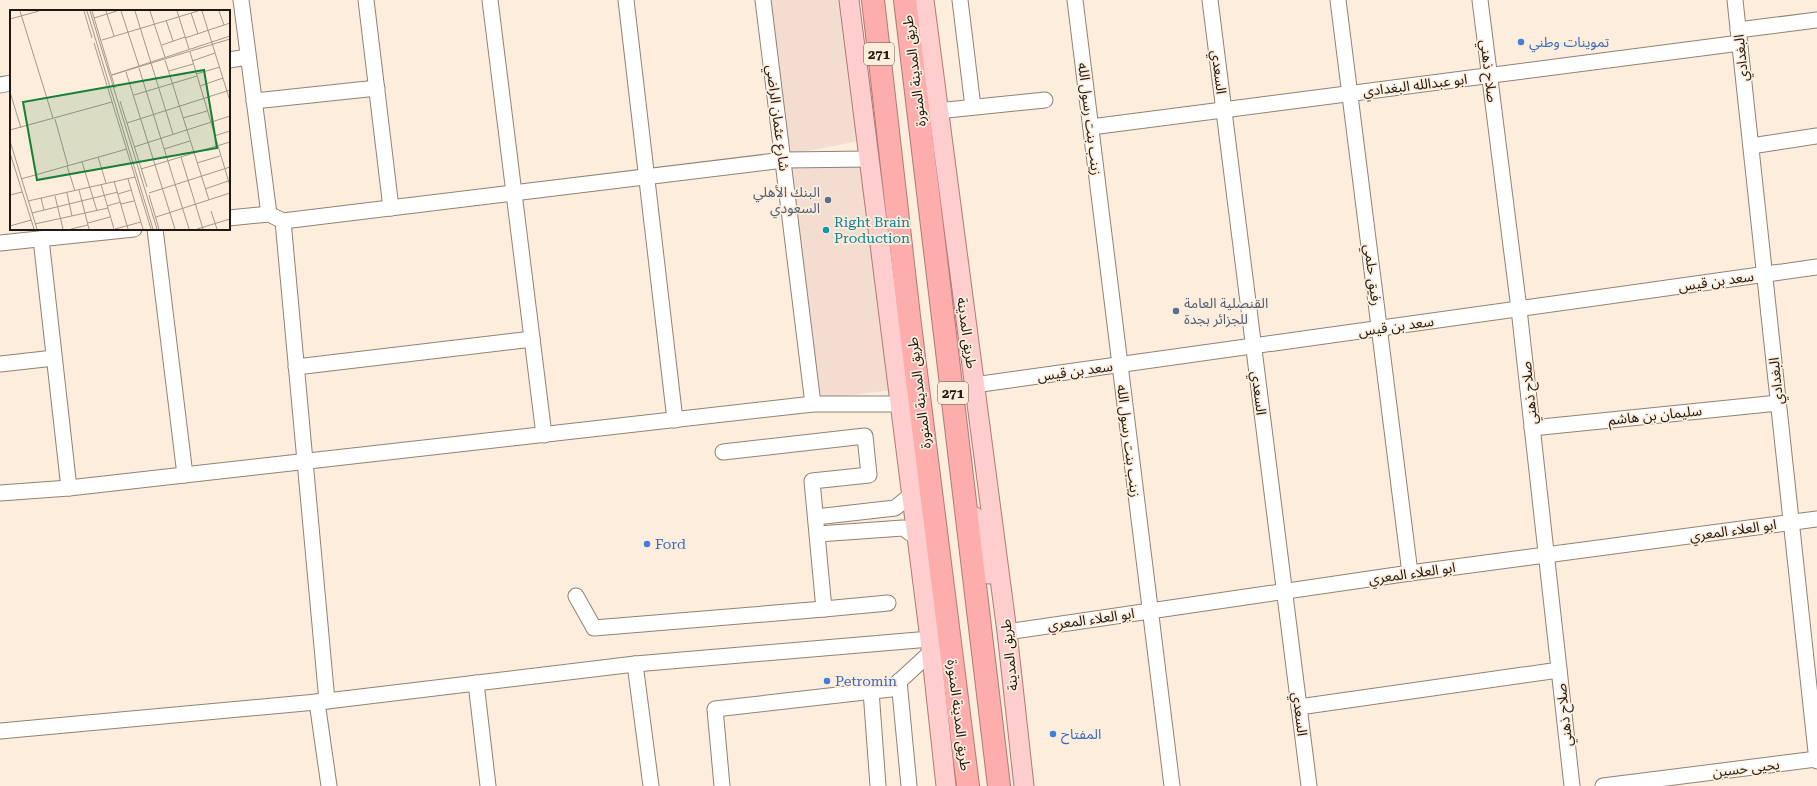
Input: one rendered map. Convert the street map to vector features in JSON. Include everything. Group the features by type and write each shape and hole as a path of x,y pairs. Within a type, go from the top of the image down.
{"highway":[{"name":"طريق المدينة المنورة","path":"873,0 895,198 968,786"},
{"name":"طريق المدينة المنورة","path":"906,0 999,786"}],"main road":[{"path":"849,0 930,645 946,786"},
{"name":"طريق المدينة","path":"924,0 937,111 1007,632 1024,786"},
{"path":"895,198 915,534"},
{"path":"960,454 1010,665"}],"street":[{"path":"241,0 269,214"},
{"path":"366,0 391,208"},
{"path":"490,0 544,435"},
{"path":"626,0 675,420"},
{"name":"شارع عثمان الراضي","path":"763,0 813,404"},
{"path":"960,0 973,107"},
{"name":"زينب بنت رسول الله","path":"1075,0 1172,786"},
{"name":"السعدي","path":"1210,0 1309,786"},
{"name":"رفيق حلمي","path":"1338,0 1410,573"},
{"name":"صلاح ذهني","path":"1480,0 1519,308 1572,786"},
{"name":"البغدادي","path":"1735,0 1791,523 1812,660 1817,760"},
{"name":"ابو عبدالله البغدادي","path":"1090,127 1490,75 1739,37 1817,20"},
{"path":"230,60 248,58"},
{"path":"0,84 10,83"},
{"path":"254,101 377,88"},
{"path":"937,111 1045,100"},
{"path":"1751,146 1817,136"},
{"path":"230,218 269,214 283,221 784,160 869,159"},
{"path":"283,221 305,462 329,786"},
{"path":"0,243 125,230"},
{"path":"155,230 185,475"},
{"path":"41,239 69,488"},
{"name":"سعد بن قيس","path":"974,385 1817,267"},
{"path":"296,367 532,339"},
{"path":"0,364 54,358"},
{"name":"سليمان بن هاشم","path":"1532,428 1778,403"},
{"path":"0,493 69,488 813,404 900,404"},
{"path":"723,452 865,436 869,475 812,481 824,609"},
{"path":"816,517 895,508 911,495"},
{"name":"ابو العلاء المعري","path":"1007,632 1410,573 1817,519"},
{"path":"818,534 903,528 915,534"},
{"path":"576,596 594,628 888,603"},
{"path":"0,731 322,701 635,664 930,645"},
{"path":"722,786 715,709 891,689 930,645"},
{"path":"635,664 651,786"},
{"path":"1299,707 1559,670"},
{"path":"899,681 909,786"},
{"path":"476,683 488,786"},
{"path":"871,691 878,786"},
{"name":"يحيى حسين","path":"1603,786 1817,760"}],"shaded area":[{"path":"767,0 842,0 859,141 787,155"},
{"path":"865,157 894,390 818,399 788,166"}],"place":[{"name":"تموينات وطني","path":"1521,42"},
{"name":"البنك الأهلي السعودي","path":"828,200"},
{"name":"Right Brain Production","path":"826,230"},
{"name":"القنصلية العامة للجزائر بجدة","path":"1176,311"},
{"name":"Ford","path":"647,544"},
{"name":"Petromin","path":"827,681"},
{"name":"المفتاح","path":"1053,734"}]}
